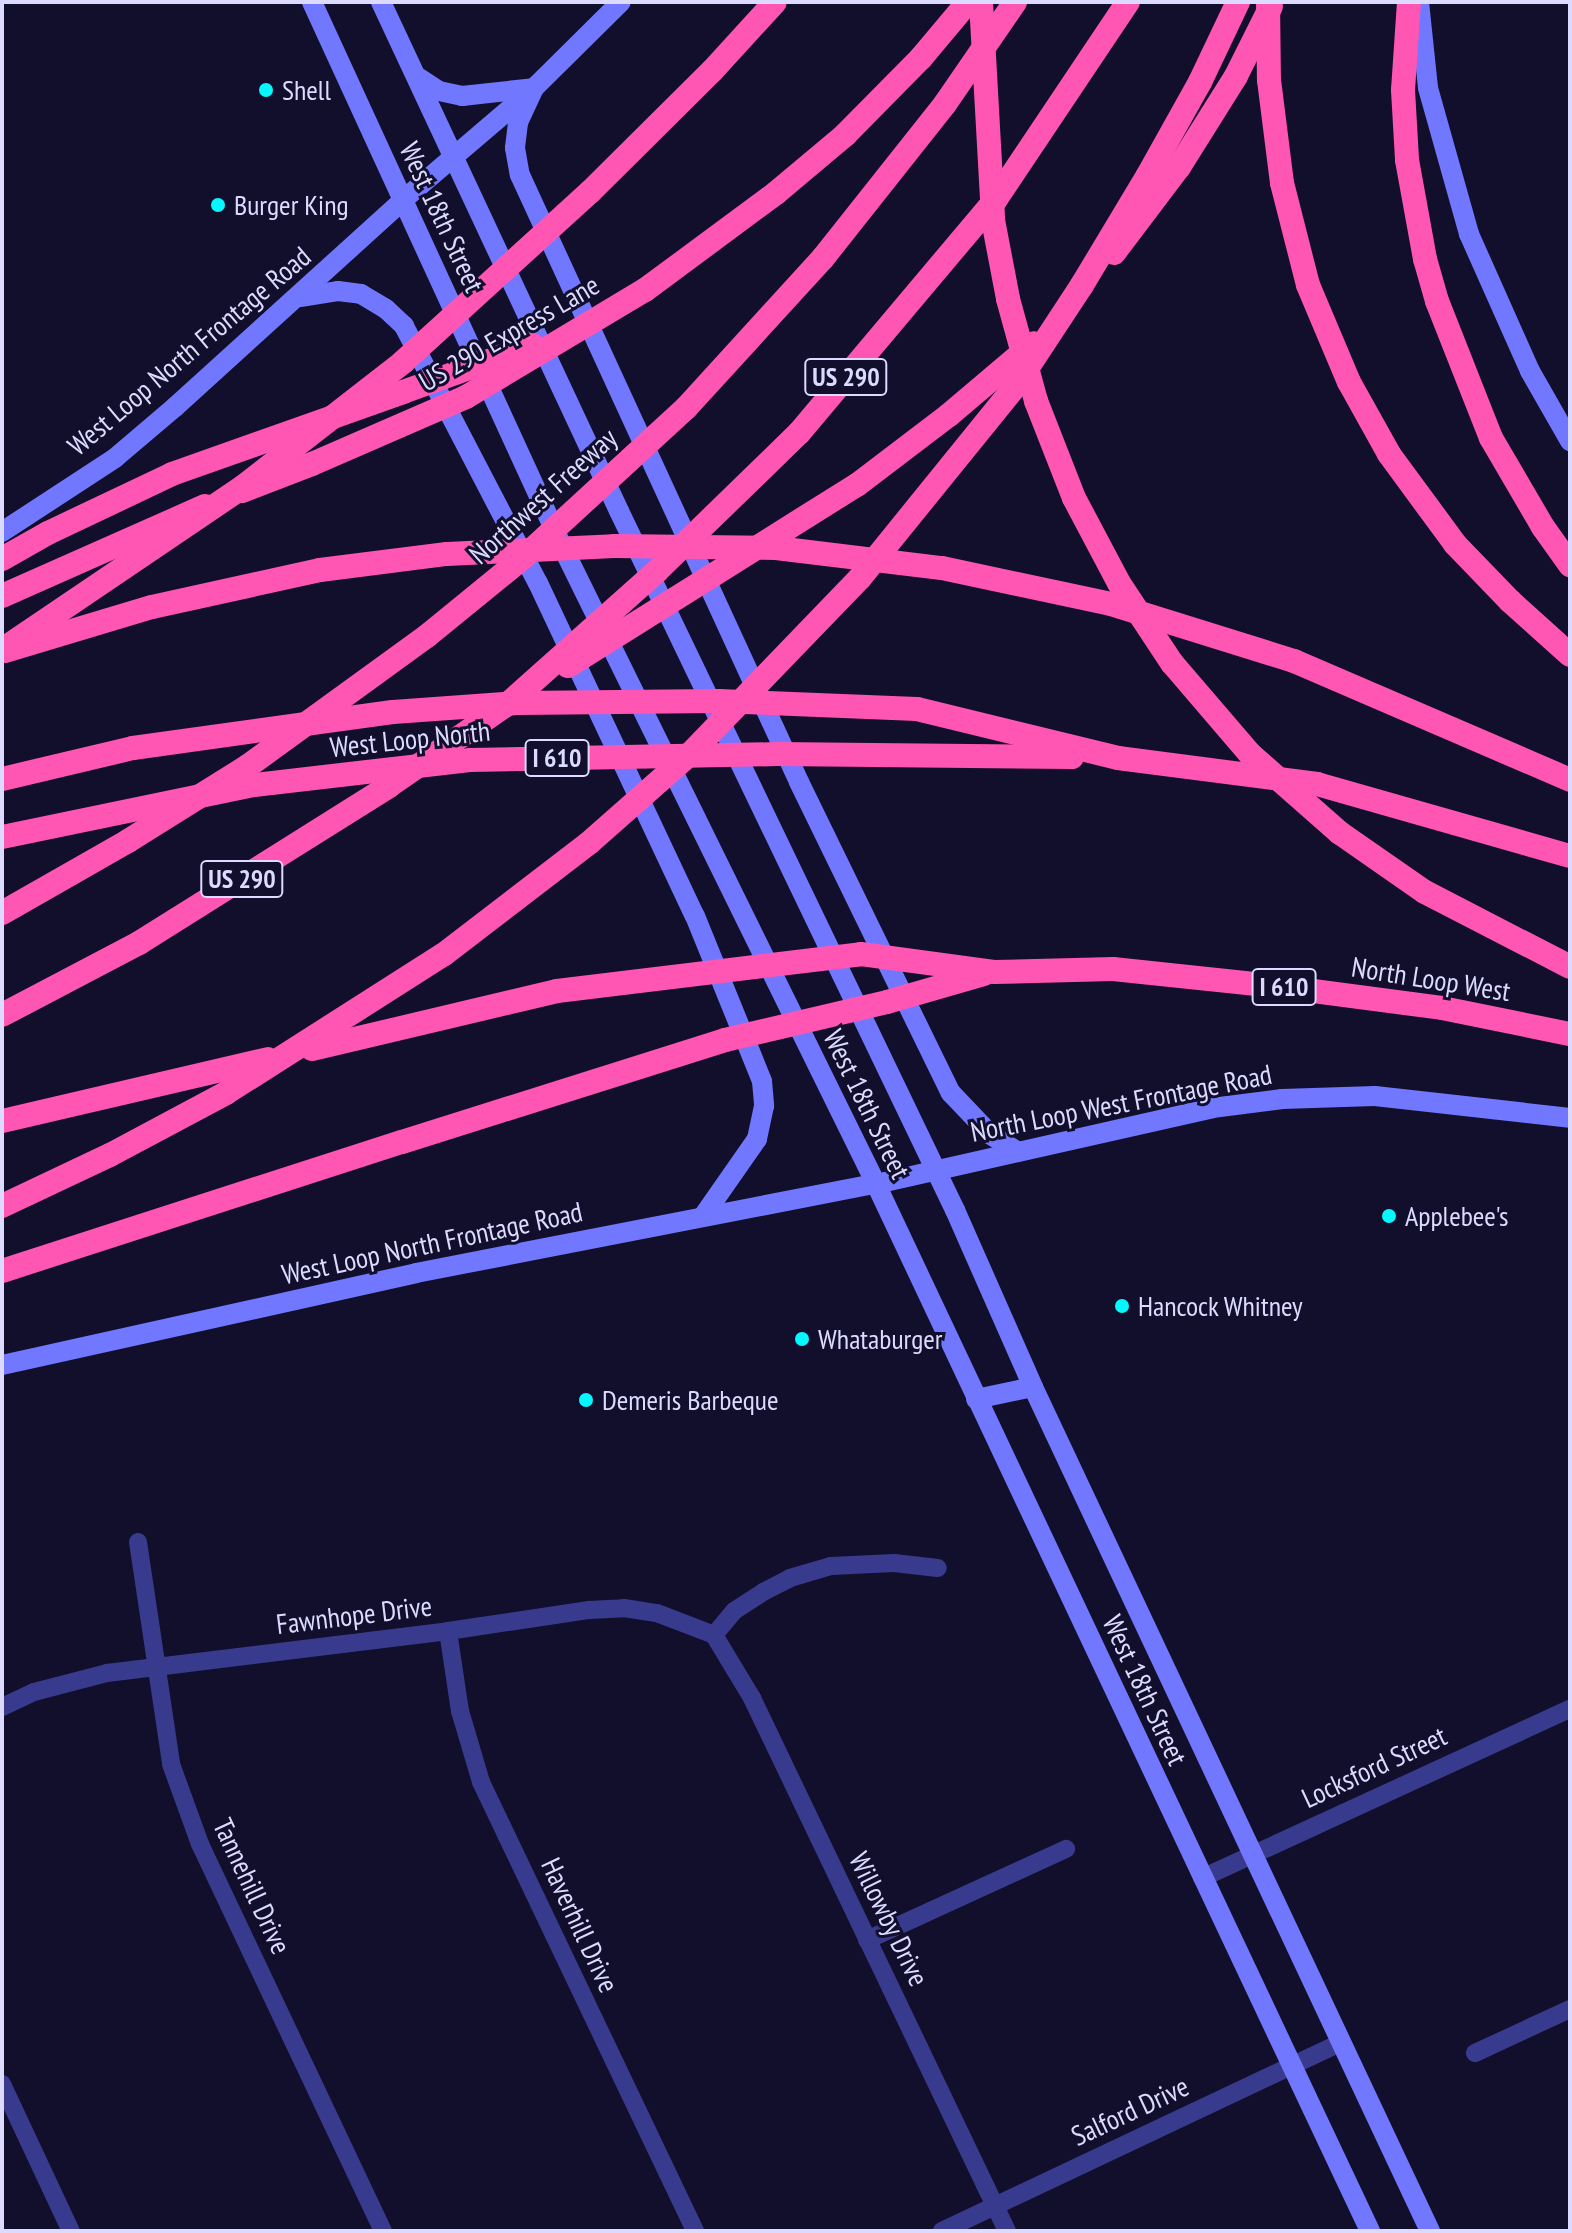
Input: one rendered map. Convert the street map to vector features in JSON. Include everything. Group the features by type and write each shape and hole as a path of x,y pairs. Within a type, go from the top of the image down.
{"highway":[{"path":"2,651 244,486 403,362 591,191 712,71 775,2"},
{"name":"US 290 Express Lane","path":"2,596 140,533 348,450 466,397 562,336 645,290 762,204 845,135 921,58 968,2"},
{"path":"981,2 993,220 1008,299 1036,401 1074,498 1119,583 1172,663 1250,754 1340,833 1425,892 1564,965"},
{"path":"988,128 1004,2"},
{"name":"Northwest Freeway","path":"2,913 128,841 248,766 427,636 525,556 686,408 823,258 945,104 1015,2"},
{"name":"US 290","path":"2,1015 139,943 389,786 509,703 657,571 799,433 996,199 1128,2"},
{"path":"2,1206 110,1155 226,1093 430,964 589,843 691,753 860,578 1017,384 1082,285 1148,175 1200,82 1238,2"},
{"path":"509,703 857,485 949,415 1038,340 1114,253 1179,167 1236,76 1271,2"},
{"path":"1271,2 1269,80 1282,183 1308,285 1349,382 1389,454 1455,544 1510,601 1570,655"},
{"path":"1409,2 1403,90 1407,160 1425,259 1451,344 1491,438 1543,527 1570,565"},
{"path":"2,559 48,533 172,474 562,336"},
{"path":"2,651 152,607 334,568 462,553 614,546 776,548 942,568 1111,604 1294,661 1570,780"},
{"path":"2,779 133,748 266,727 393,712 518,703 718,701 917,709 1118,758"},
{"name":"West Loop North","path":"2,837 254,785 470,760 777,754 1118,758"},
{"name":"I 610","path":"1118,758 1317,784 1570,856"},
{"name":"I 610","path":"2,1121 557,991 861,954 994,972"},
{"name":"North Loop West","path":"994,972 1113,969 1283,987 1442,1008 1570,1034"},
{"path":"2,1271 725,1040 887,1002 994,972"}],"main road":[{"name":"West 18th Street","path":"312,2 567,556 876,1184 1370,2231"},
{"name":"West 18th Street","path":"381,2 619,511 934,1169 1033,1387 1430,2231"},
{"name":"West Loop North Frontage Road","path":"2,532 115,458 300,297 403,200 534,88 621,2"},
{"path":"1419,2 1428,88 1469,234 1530,371 1570,441"},
{"path":"417,77 439,91 462,96 534,88"},
{"path":"534,88 518,123 515,148 520,175 799,782 951,1093 981,1126 1018,1152"},
{"path":"300,297 338,291 361,294 386,309 404,326 538,583 695,916 762,1081 764,1106 757,1139 704,1215"},
{"name":"North Loop West Frontage Road","path":"876,1184 1212,1108 1282,1099 1375,1096 1570,1118"},
{"name":"West Loop North Frontage Road","path":"2,1365 416,1273 876,1184"},
{"path":"976,1399 1033,1387"}],"street":[{"name":"Tannehill Drive","path":"138,1542 171,1764 200,1844 383,2231"},
{"path":"714,1635 734,1611 790,1578 831,1566 894,1563 938,1568"},
{"name":"Fawnhope Drive","path":"2,1707 34,1692 107,1673 624,1608 657,1613 714,1635"},
{"name":"Haverhill Drive","path":"448,1631 460,1711 481,1782 695,2231"},
{"name":"Willowby Drive","path":"714,1635 752,1698 1007,2231"},
{"name":"Locksford Street","path":"1202,1878 1570,1709"},
{"path":"867,1940 1066,1849"},
{"path":"1475,2053 1570,2009"},
{"name":"Salford Drive","path":"942,2231 1341,2042"},
{"path":"2,2084 71,2231"}],"place":[{"name":"Shell","path":"266,90"},
{"name":"Burger King","path":"218,205"},
{"name":"Applebee's","path":"1389,1216"},
{"name":"Hancock Whitney","path":"1122,1306"},
{"name":"Whataburger","path":"802,1339"},
{"name":"Demeris Barbeque","path":"586,1400"}]}
